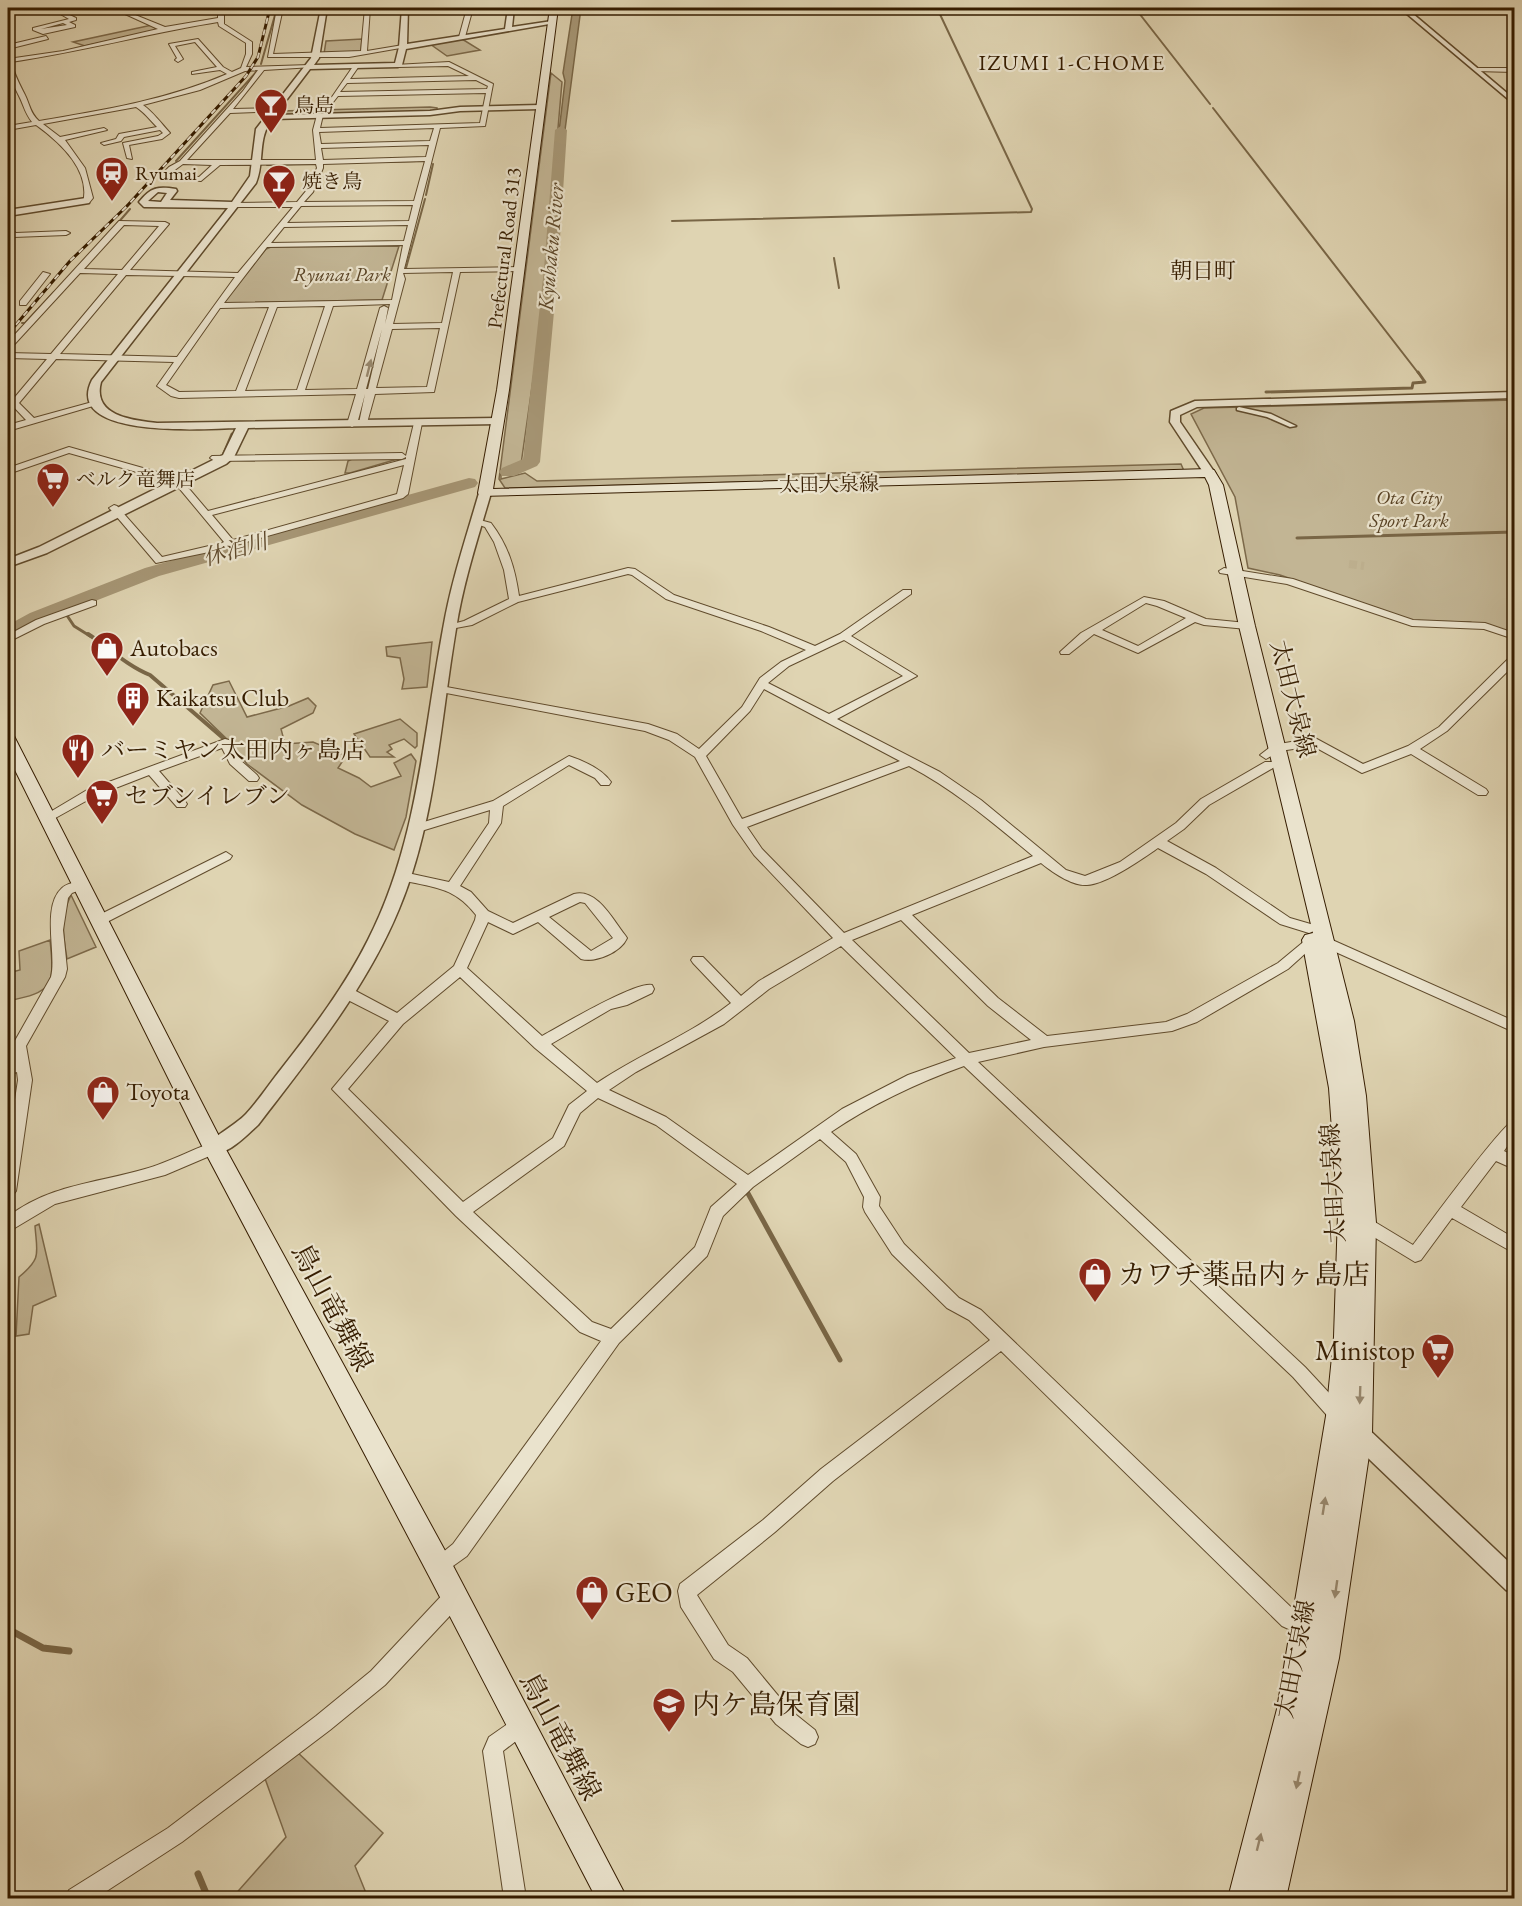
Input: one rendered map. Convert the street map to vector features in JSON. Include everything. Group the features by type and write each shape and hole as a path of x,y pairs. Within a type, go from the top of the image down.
{"main road":[{"name":"Prefectural Road 313","path":"485,493 498,421 554,8"},
{"name":"太田大泉線","path":"485,493 1209,473 1204,484 1229,572 1315,938 1340,1088 1349,1214 1346,1337 1339,1416 1291,1709 1244,1899"},
{"name":"鳥山竜舞線","path":"8,740 213,1148 439,1567 453,1598 522,1724 612,1899"},
{"name":"太田大泉線","path":"1271,1899 1329,1637 1359,1435 1365,1223 1355,1096 1344,1021 1315,938"}],"street":[{"path":"8,10 18,8"},
{"path":"52,8 74,19 63,21 39,26 35,28 43,32 73,26 63,21"},
{"path":"114,8 164,29"},
{"path":"214,8 221,12 246,8 257,15"},
{"path":"280,8 269,55 364,52 552,23"},
{"path":"324,8 317,55 310,67 272,113 258,137 258,164 252,183 94,386 96,404 115,417 140,424 243,426 498,421"},
{"path":"364,52 367,8"},
{"path":"398,65 403,47 405,8"},
{"path":"462,37 470,8"},
{"path":"508,29 511,8"},
{"path":"1402,8 1515,102"},
{"path":"221,12 219,20 222,26 249,42 249,54 244,69"},
{"path":"8,213 87,201 88,198 82,168 59,139 36,123 28,112 22,94 13,81 8,62 63,54 164,29 219,20"},
{"path":"8,47 46,38"},
{"path":"178,60 180,59 171,45 196,40 221,68 231,74"},
{"path":"8,128 138,105 198,89 244,69 449,64 491,85 483,125 316,130"},
{"path":"356,66 322,112 316,130 320,162 316,177 299,205 240,275 160,385 174,394 431,390 457,270"},
{"path":"194,73 221,68"},
{"path":"218,163 201,179 162,177 182,162 257,78 263,68"},
{"path":"1477,70 1515,70"},
{"path":"346,81 479,78"},
{"path":"336,94 490,91"},
{"path":"1503,92 1515,92"},
{"path":"130,158 125,144 160,138 167,134 151,118 150,113 138,105"},
{"path":"222,117 322,112 430,113 460,109 540,107"},
{"path":"227,111 272,113"},
{"path":"104,143 119,140 124,135 162,128"},
{"path":"400,273 436,128"},
{"path":"59,139 104,130"},
{"path":"319,146 433,143"},
{"path":"182,162 258,164 429,159"},
{"path":"236,205 168,202 165,201 173,191 163,189 152,192 143,202 147,205 236,205 299,205 418,203"},
{"path":"8,346 122,223 165,224 51,356 14,403 32,421"},
{"path":"282,225 412,223"},
{"path":"8,229 14,235 66,233"},
{"path":"265,245 406,243"},
{"path":"358,423 373,392 393,279 400,273 519,269"},
{"path":"78,271 240,275"},
{"path":"21,302 46,274"},
{"path":"218,306 390,302"},
{"path":"300,393 330,304"},
{"path":"239,394 274,305"},
{"path":"384,327 446,326"},
{"path":"358,423 362,392 384,327"},
{"path":"8,355 178,360"},
{"path":"1209,473 1175,422 1175,413 1186,406 1515,395"},
{"path":"8,428 96,404"},
{"path":"1239,410 1269,415 1292,426"},
{"path":"8,471 69,450 176,481 206,514 225,545 400,496 403,494 418,423"},
{"path":"220,459 229,426"},
{"path":"220,459 243,426"},
{"path":"339,478 345,457"},
{"path":"8,561 43,550 220,459 410,458"},
{"path":"206,514 410,458"},
{"path":"8,1226 25,1212 58,1194 146,1174 213,1148 234,1136 252,1120 347,993 381,930 403,876 417,828 450,628 462,570 485,493"},
{"path":"117,510 160,561 209,549"},
{"path":"476,522 488,525 504,552 511,572 514,600"},
{"path":"450,628 468,623 514,600 628,571 635,572 670,597 765,629 813,649"},
{"path":"1229,572 1289,580 1412,623 1485,626 1515,636"},
{"path":"700,755 746,709 762,684 785,663 844,636 907,592"},
{"path":"1065,652 1094,630 1144,600 1160,603 1211,624 1241,626"},
{"path":"8,639 40,622 92,603"},
{"path":"1094,630 1138,650 1194,618"},
{"path":"830,718 911,676 844,636"},
{"path":"762,684 910,761 977,803 1061,873 1086,881 1125,865 1180,826 1205,802 1236,786 1271,756 1315,742 1362,769 1412,748 1443,729 1515,659"},
{"path":"441,689 648,728 673,737 700,755 739,825 758,852 842,939 968,1059 1006,1099 1108,1191 1299,1372 1339,1416 1515,1582"},
{"path":"46,818 91,793 225,743 234,761 253,778"},
{"path":"1412,748 1482,792"},
{"path":"417,828 497,804 570,760 599,775 605,782"},
{"path":"739,825 910,761"},
{"path":"151,770 181,804"},
{"path":"453,886 495,823 497,804"},
{"path":"1158,842 1210,871 1285,921 1315,938 1515,1027"},
{"path":"98,921 226,856"},
{"path":"462,1210 559,1142 574,1109 597,1091 631,1068 719,1020 764,985 842,939 1041,858"},
{"path":"403,876 453,886 470,898 483,914 513,929 541,918 579,897 585,897 590,900 620,938 619,941 593,956 586,957 541,918"},
{"path":"8,1191 25,1080 19,1046 58,977 60,969 56,937 62,898 67,891 80,885"},
{"path":"483,914 459,969 398,1020 339,1089 586,1327 613,1338"},
{"path":"904,915 993,1002 1044,1042"},
{"path":"439,1567 460,1550 613,1338 701,1251 717,1212 748,1183 820,1131 847,1113 913,1079 968,1059 1044,1042 1167,1027 1192,1018 1283,966 1315,938"},
{"path":"698,960 740,1003"},
{"path":"459,969 568,1069 597,1091 661,1121 748,1183"},
{"path":"540,1044 607,1005 622,1001 647,989"},
{"path":"347,993 398,1020"},
{"path":"8,1070 22,1063"},
{"path":"1365,1223 1415,1255 1515,1126"},
{"path":"820,1131 851,1158 872,1197 871,1207 898,1249 953,1303 975,1315 1289,1619 1329,1637"},
{"path":"1493,1152 1515,1163"},
{"path":"1450,1209 1515,1246"},
{"path":"808,1737 783,1716 740,1665 721,1652 688,1600 687,1591 769,1526 827,1474 1002,1341"},
{"path":"77,1899 175,1835 323,1723 378,1678 453,1598"},
{"path":"515,1899 493,1751 496,1744 522,1724"}],"green space":[{"path":"152,25 161,29 85,46 73,42"},
{"path":"362,39 361,51 324,54 326,41"},
{"path":"462,39 480,50 447,56 430,44"},
{"path":"551,73 562,82 541,324 521,464 501,472 501,479 525,473 537,481 1181,464 1184,471 505,488 499,479"},
{"path":"437,108 437,111 278,116 281,111"},
{"name":"Ryunai Park","path":"399,246 382,300 223,303 266,249 271,247"},
{"name":"Ota City Sport Park","path":"1514,400 1513,636 1470,622 1412,621 1280,575 1248,568 1235,497 1191,414 1204,408"},
{"path":"401,458 345,473 348,461 352,459"},
{"path":"432,642 427,687 402,689 404,679 400,658 387,656 386,647"},
{"path":"229,681 247,717 289,706 308,698 316,706 313,713 281,729 285,744 313,742 346,756 338,768 359,778 371,787 401,776 394,763 411,754 416,761 406,817 394,850 355,834 302,805 247,764 231,743 200,713 213,685"},
{"path":"400,719 417,733 417,746 415,748 404,739 389,745 392,749 387,752 394,757 370,757 354,734"},
{"path":"71,895 96,947 67,959 64,919"},
{"path":"50,940 52,968 48,984 34,994 8,1001 8,973 20,970 19,951"},
{"path":"39,1224 56,1296 33,1306 29,1334 16,1336 19,1277 35,1260 37,1249 35,1226"},
{"path":"295,1750 383,1833 355,1866 368,1898 232,1898 286,1837 263,1773"}],"shaded area":[{"path":"573,8 581,8 562,165 555,165 565,81 563,73"}],"waterway":[{"path":"261,64 277,8"},
{"path":"672,221 1031,212 1032,209 937,8"},
{"path":"1135,8 1210,104"},
{"path":"176,161 258,70"},
{"path":"1213,108 1419,374"},
{"name":"Kyuhaku River","path":"508,472 531,462 551,269 561,130"},
{"path":"382,162 422,161"},
{"path":"267,165 311,164"},
{"path":"426,195 433,164"},
{"path":"228,165 250,165"},
{"path":"406,268 425,199"},
{"path":"117,224 130,209"},
{"path":"834,258 839,288"},
{"path":"22,323 25,323 54,292"},
{"path":"8,326 12,324"},
{"path":"1266,392 1412,388 1413,383 1425,382 1418,372"},
{"path":"224,453 232,434"},
{"name":"休泊川","path":"8,633 37,617 152,572 469,483"},
{"path":"1297,538 1514,532"},
{"path":"66,614 74,626 90,636"},
{"path":"88,634 126,662 150,675 223,738"},
{"path":"745,1188 840,1360"},
{"path":"8,1629 43,1648 69,1651"},
{"path":"198,1874 208,1898"}],"tunnel":[{"path":"1349,564 1364,566"}],"railway":[{"path":"8,334 70,261 127,206 246,76 258,57 270,8"}],"place":[{"name":"鳥島","path":"271,134"},
{"name":"Ryumai","path":"112,202"},
{"name":"焼き鳥","path":"279,210"},
{"name":"ベルク竜舞店","path":"53,508"},
{"name":"Autobacs","path":"107,677"},
{"name":"Kaikatsu Club","path":"133,727"},
{"name":"バーミヤン太田内ヶ島店","path":"78,779"},
{"name":"セブンイレブン","path":"102,825"},
{"name":"Toyota","path":"103,1121"},
{"name":"カワチ薬品内ヶ島店","path":"1095,1303"},
{"name":"Ministop","path":"1438,1379"},
{"name":"GEO","path":"592,1621"},
{"name":"内ケ島保育園","path":"669,1733"}],"district":[{"name":"IZUMI 1-CHOME","path":"1072,62"},
{"name":"朝日町","path":"1203,270"}]}
